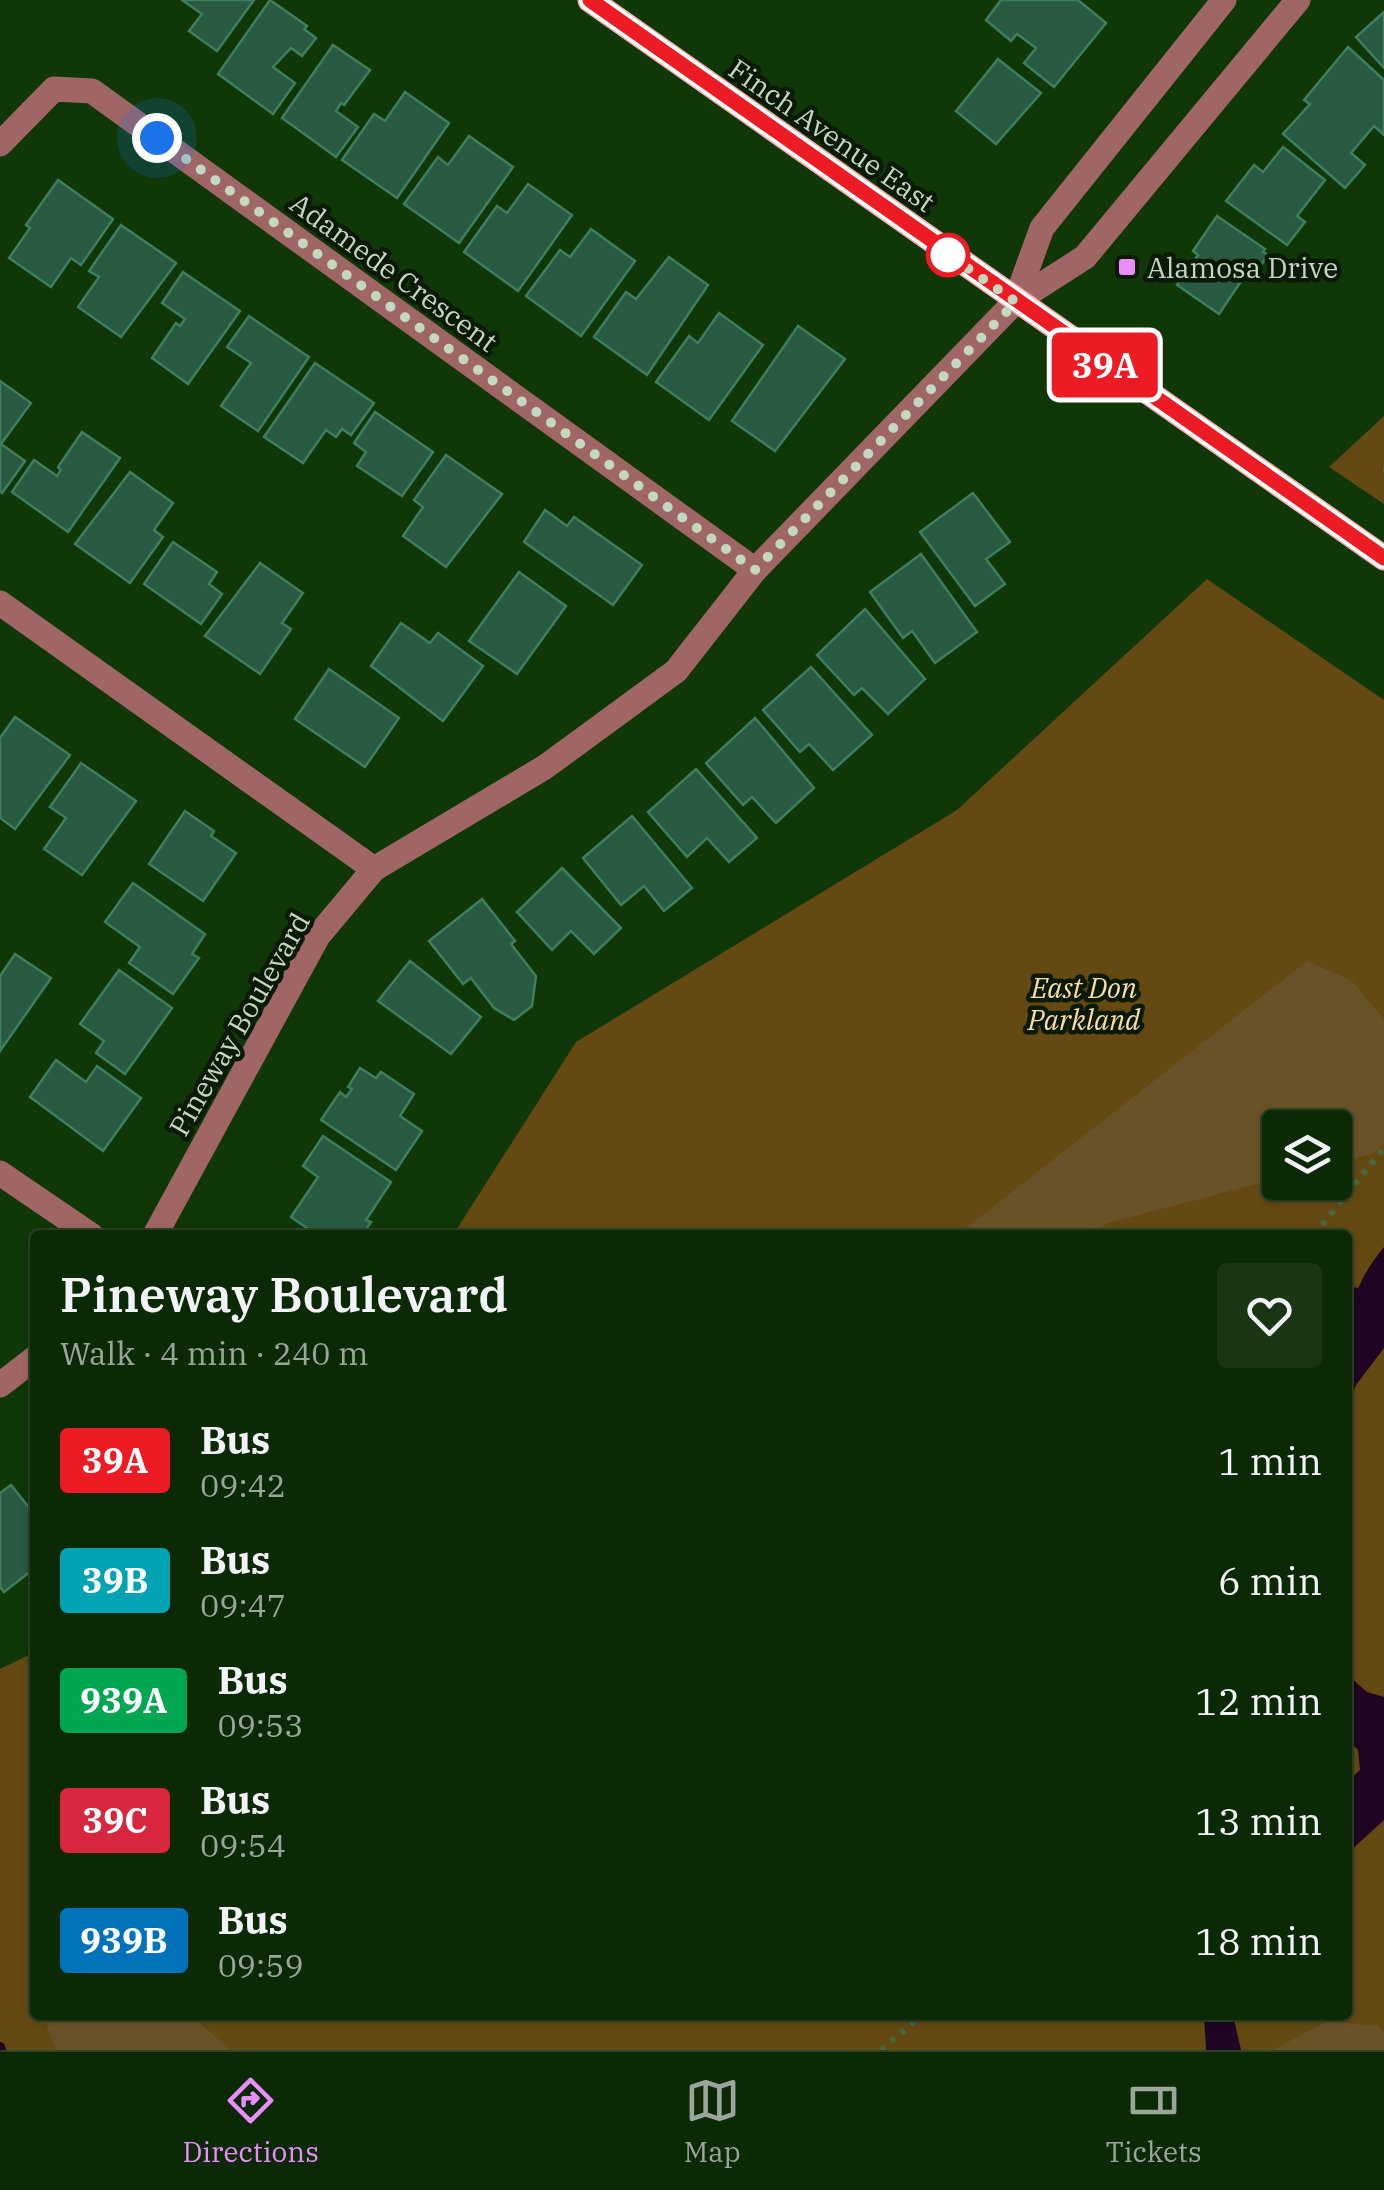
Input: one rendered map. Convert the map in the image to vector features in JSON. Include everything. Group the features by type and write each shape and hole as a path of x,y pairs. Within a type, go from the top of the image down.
{"main road":[{"name":"Finch Avenue East","path":"590,0 1384,558"}],"street":[{"path":"1016,302 1042,228 1224,0"},
{"path":"1016,302 1085,257 1298,0"},
{"name":"Adamede Crescent","path":"0,144 54,89 92,91 755,570"},
{"name":"Pineway Boulevard","path":"158,1230 318,936 374,869 545,767 676,670 755,570 1016,302"},
{"path":"0,603 374,869"},
{"path":"0,1172 84,1230"},
{"path":"0,1385 30,1362"}],"path":[{"path":"1318,1230 1384,1148"},
{"path":"881,2050 916,2020"}],"green space":[{"path":"1384,416 1384,504 1329,467"},
{"name":"East Don Parkland","path":"1207,579 1384,700 1384,2050 0,2050 0,1669 30,1654 30,2020 1352,2020 1352,1230 456,1230 576,1042 957,810"}],"shaded area":[{"path":"1307,961 1351,980 1384,1019 1384,1143 1374,1153 1352,1159 1352,1110 1262,1110 1262,1183 1108,1223 1098,1230 963,1230"},
{"path":"1384,1247 1384,1348 1352,1394 1352,1308 1370,1266"},
{"path":"1352,1679 1367,1692 1384,1697 1384,1820 1352,1849 1352,1777 1360,1770 1358,1750 1352,1744"},
{"path":"45,2020 197,2020 230,2050 56,2050"},
{"path":"1204,2020 1234,2020 1241,2050 1206,2050"},
{"path":"1327,2021 1378,2026 1384,2032 1384,2050 1273,2050"}],"building":[{"path":"182,0 254,0 217,51 189,31 202,14"},
{"path":"270,0 307,26 304,29 316,38 302,56 291,48 273,67 295,83 273,114 218,74"},
{"path":"1001,0 1078,0 1106,23 1054,87 1024,63 1036,48 1017,34 1011,41 986,20"},
{"path":"1384,12 1384,68 1356,37"},
{"path":"333,45 370,70 336,111 358,127 336,157 282,118"},
{"path":"1348,47 1384,80 1384,135 1374,126 1351,153 1365,165 1345,188 1283,134 1310,104 1304,100"},
{"path":"998,59 1041,93 996,144 956,111"},
{"path":"405,92 449,123 397,198 342,160 374,114 385,121"},
{"path":"469,136 513,167 459,243 404,204 438,157 448,165"},
{"path":"1283,147 1325,180 1297,216 1305,222 1287,245 1226,201 1254,165 1263,172"},
{"path":"58,180 113,219 81,265 71,258 51,287 9,258 30,228 26,225"},
{"path":"528,184 572,215 518,291 464,252 497,206 507,213"},
{"path":"1217,216 1268,255 1250,281 1244,277 1219,314 1177,285 1198,255 1193,251"},
{"path":"121,225 176,263 121,337 78,307 99,277 89,271"},
{"path":"591,229 635,261 581,336 526,296 560,250 570,257"},
{"path":"669,257 708,285 647,375 594,337 626,292 636,299"},
{"path":"183,272 240,311 188,384 152,358 176,323 180,326 185,319 162,303"},
{"path":"719,313 763,345 709,420 656,382 689,336 698,343"},
{"path":"249,316 309,357 258,431 221,406 251,363 227,347"},
{"path":"798,326 845,359 775,451 732,421"},
{"path":"315,363 374,403 351,435 342,429 336,437 326,430 303,463 264,437"},
{"path":"0,381 31,403 1,444 25,461 2,493 0,491"},
{"path":"375,412 433,452 402,496 357,466 366,452 354,443"},
{"path":"82,432 120,458 68,532 12,492 34,460 57,476 61,470 58,467"},
{"path":"446,455 502,494 446,567 403,536 423,507 414,500"},
{"path":"130,472 173,503 154,530 163,537 130,583 75,544"},
{"path":"973,493 1010,542 986,559 1005,584 975,606 920,532"},
{"path":"545,510 567,526 574,517 642,565 613,605 524,542"},
{"path":"173,542 217,572 209,584 222,594 201,624 144,584"},
{"path":"921,554 977,632 935,663 912,631 903,638 870,592"},
{"path":"260,563 303,593 282,623 291,629 260,674 205,636"},
{"path":"519,572 566,606 517,674 469,641"},
{"path":"865,609 925,679 888,714 862,688 854,695 817,655"},
{"path":"401,623 430,643 438,633 483,666 443,721 371,666"},
{"path":"811,667 872,735 833,770 809,744 800,752 763,710"},
{"path":"329,669 399,718 365,767 295,719"},
{"path":"15,717 70,755 15,829 0,818 0,738"},
{"path":"755,718 814,788 776,823 752,797 743,805 706,763"},
{"path":"81,763 136,801 82,875 44,849 66,818 50,807"},
{"path":"696,769 757,838 729,862 707,838 687,857 648,812"},
{"path":"185,811 236,853 203,901 149,864"},
{"path":"632,816 692,888 664,911 644,886 621,905 583,858"},
{"path":"562,868 621,928 594,954 571,931 552,950 517,912"},
{"path":"133,883 205,934 192,954 199,958 173,994 129,963 140,947 105,922"},
{"path":"482,899 536,976 532,1006 514,1020 494,1008 471,978 463,984 429,941"},
{"path":"15,954 51,978 0,1051 0,976"},
{"path":"410,961 481,1017 451,1054 378,1001"},
{"path":"119,970 172,1008 125,1074 96,1053 104,1041 80,1024"},
{"path":"56,1060 86,1082 97,1066 141,1098 103,1151 30,1097"},
{"path":"360,1068 376,1078 381,1072 414,1094 400,1116 422,1131 396,1170 321,1120 340,1092 346,1097 352,1089 348,1087"},
{"path":"323,1136 391,1182 366,1220 371,1222 365,1230 310,1230 291,1217 318,1177 303,1166"},
{"path":"11,1485 30,1509 30,1572 4,1592 0,1587 0,1493"}],"waterway":[{"path":"1352,1292 1384,1295"}],"bus line":[{"name":"39A","path":"590,0 1384,558"}],"place":[{"name":"Alamosa Drive","path":"1127,267"}],"route":[{"path":"157,138 755,570 1016,302 936,246 948,255"}]}
